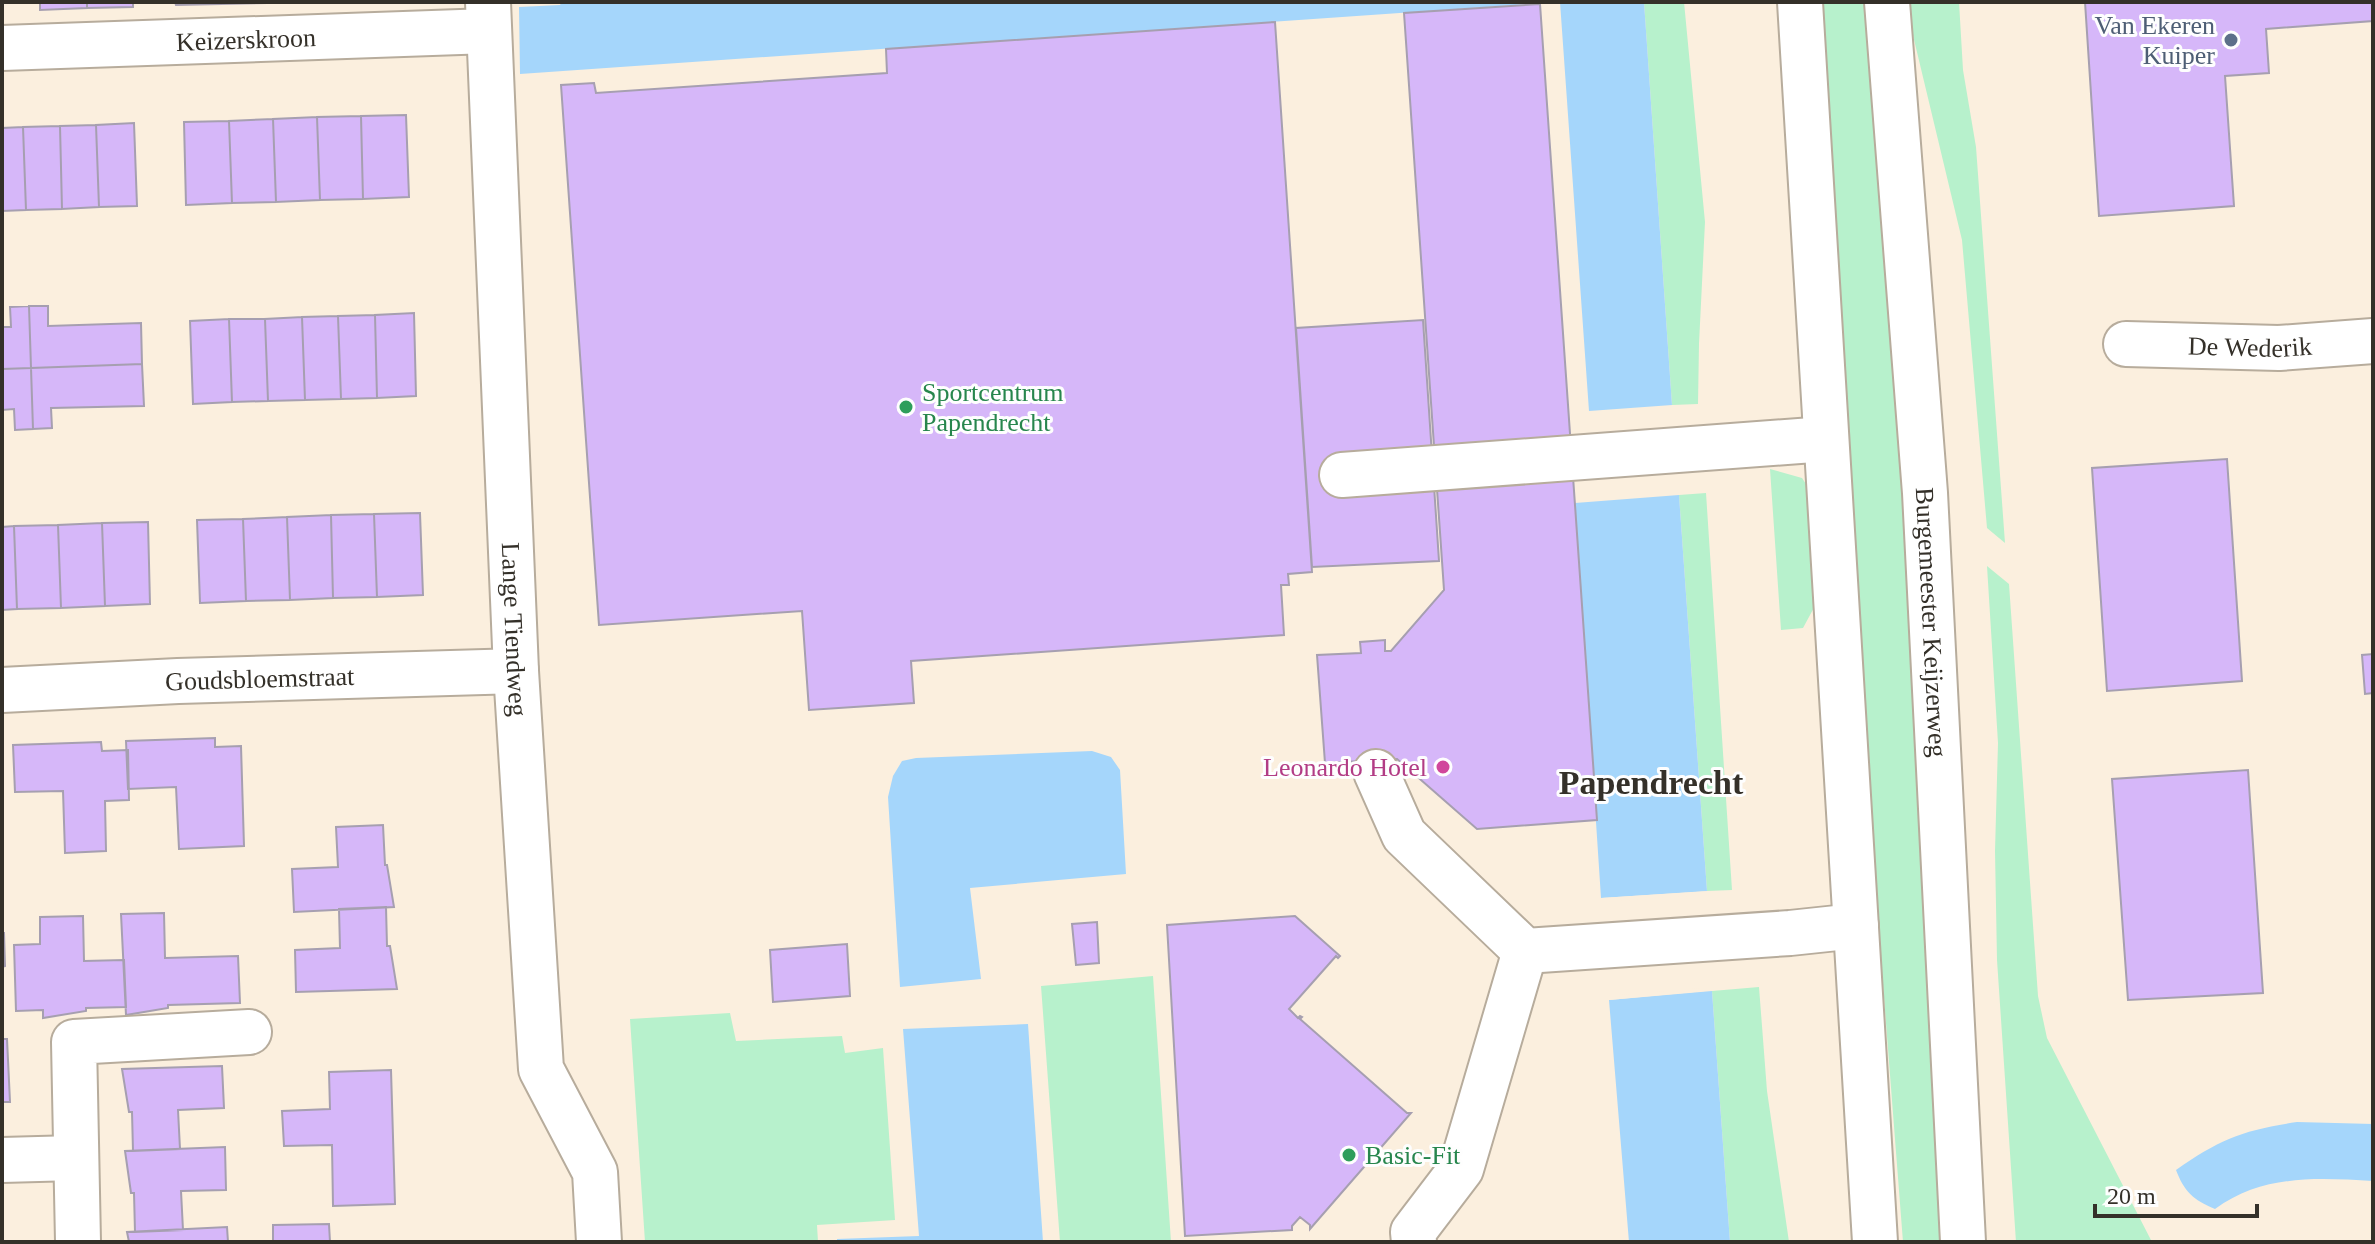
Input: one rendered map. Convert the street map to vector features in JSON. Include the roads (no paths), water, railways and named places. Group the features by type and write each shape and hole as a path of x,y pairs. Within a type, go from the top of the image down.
{"street":[{"path":"1800,2 1875,1242"},
{"name":"Burgemeester Keijzerweg","path":"1887,2 1925,493 1963,1242"},
{"name":"Keizerskroon","path":"2,48 488,16"},
{"name":"Lange Tiendweg","path":"488,16 516,671 541,1069 595,1172 599,1242"},
{"name":"De Wederik","path":"2126,344 2279,348 2373,341"},
{"path":"1342,475 1826,439"},
{"name":"Goudsbloemstraat","path":"2,690 178,681 516,671"},
{"path":"1376,772 1404,835 1525,951 1856,926"},
{"path":"1414,1242 1413,1232 1461,1169 1525,951"},
{"path":"78,1242 74,1042 249,1032"},
{"path":"2,1160 75,1158"}],"water":[{"path":"562,2 1560,2 520,74 519,7 560,5"},
{"path":"1560,2 1644,2 1672,405 1589,411"},
{"path":"1679,495 1707,891 1601,898 1575,503"},
{"path":"1092,751 1111,757 1120,770 1126,874 970,888 981,979 900,987 888,797 893,776 902,761"},
{"path":"1712,991 1730,1242 1629,1242 1609,1000"},
{"path":"1028,1024 1043,1242 837,1242 837,1239 919,1236 903,1029"},
{"path":"2297,1122 2373,1124 2373,1181 2311,1179 2271,1184 2252,1189 2215,1209 2190,1194 2179,1177 2176,1170 2219,1143"}],"place":[{"name":"Van Ekeren Kuiper","path":"2231,40"},
{"name":"Sportcentrum Papendrecht","path":"906,407"},
{"name":"Leonardo Hotel","path":"1443,767"},
{"name":"Basic-Fit","path":"1349,1155"}],"district":[{"name":"Papendrecht","path":"1651,782"}]}
